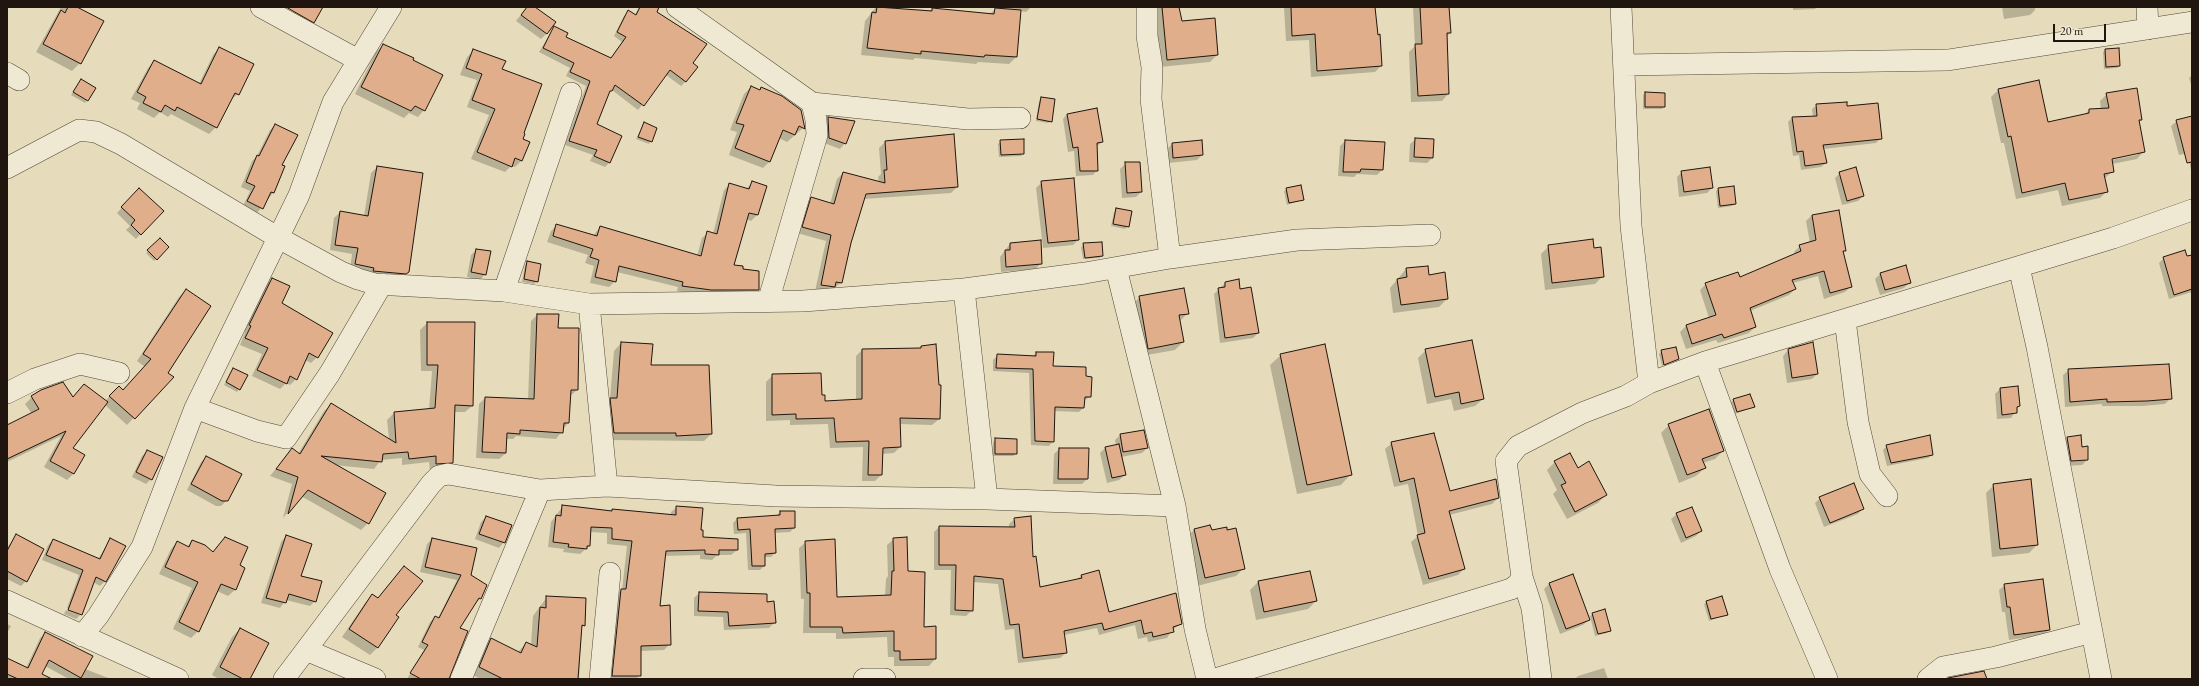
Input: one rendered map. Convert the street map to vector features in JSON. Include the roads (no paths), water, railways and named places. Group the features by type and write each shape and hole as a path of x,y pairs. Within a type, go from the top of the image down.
{"street":[{"path":"261,7 358,60"},
{"path":"82,636 98,616 142,547 195,408 277,237 299,195 333,102 391,7"},
{"path":"677,7 812,103 968,119 1020,118"},
{"path":"1147,7 1147,36 1152,67 1151,99 1170,258"},
{"path":"1621,7 1631,226 1649,383"},
{"path":"2147,7 2148,29"},
{"path":"1624,65 1948,60 2192,22"},
{"path":"504,291 571,93"},
{"path":"768,302 817,135 816,120 812,103"},
{"path":"7,168 79,130 96,132 121,144 277,237 341,272 374,284 504,291 588,304 803,301 964,289 1116,268 1170,258 1297,240 1430,235"},
{"path":"1541,679 1532,608 1522,577 1506,461 1518,446 1582,413 1626,396 1649,383 1705,362 2113,238 2192,210"},
{"path":"2019,267 2037,347 2101,679"},
{"path":"1116,268 1175,506 1195,629 1207,679"},
{"path":"195,408 257,431 286,438 330,372 382,284"},
{"path":"964,289 987,500"},
{"path":"588,304 607,486"},
{"path":"1845,320 1858,422 1870,474 1887,496"},
{"path":"1705,362 1780,569 1827,679"},
{"path":"7,393 35,379 80,364 119,373"},
{"path":"284,679 439,476 448,474 540,490 607,486 776,496 987,500 1175,506"},
{"path":"461,679 540,490"},
{"path":"600,679 610,573"},
{"path":"1215,679 1511,589 1518,584 1522,577"},
{"path":"7,600 82,636 178,679"},
{"path":"1928,679 1943,667 1996,657 2092,632"},
{"path":"306,650 375,679"},
{"path":"864,679 885,679"}]}
